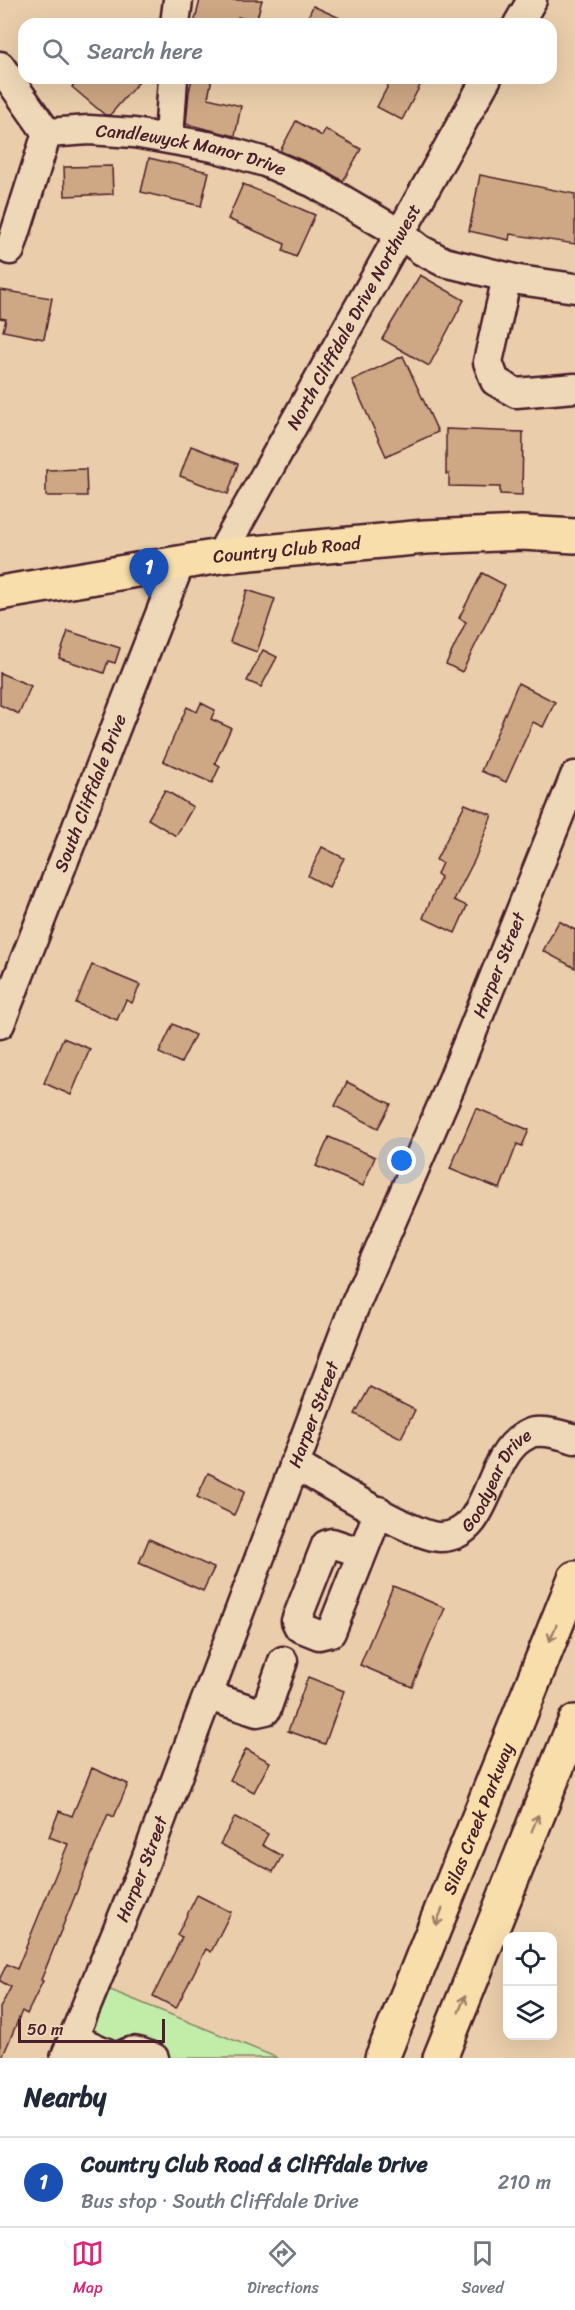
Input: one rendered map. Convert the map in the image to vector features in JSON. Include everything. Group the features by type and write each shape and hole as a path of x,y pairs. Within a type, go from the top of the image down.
{"main road":[{"name":"Country Club Road","path":"0,593 220,556 425,537 522,533 575,536"},
{"name":"Silas Creek Parkway","path":"382,2058 575,1578"},
{"path":"440,2058 575,1722"}],"street":[{"path":"176,18 178,0"},
{"path":"521,18 531,0"},
{"path":"0,66 47,133 10,249"},
{"path":"169,138 173,84"},
{"name":"North Cliffdale Drive Northwest","path":"220,556 484,84"},
{"name":"Candlewyck Manor Drive","path":"47,133 89,130 134,133 213,147 265,162 314,183 444,262 507,277 575,288"},
{"path":"507,277 488,363 495,381 516,393 575,388"},
{"name":"South Cliffdale Drive","path":"0,1024 180,563"},
{"name":"Harper Street","path":"69,2048 142,1870 209,1696 353,1310 450,1087 575,776"},
{"name":"Goodyear Drive","path":"294,1464 418,1531 439,1538 457,1535 469,1525 480,1509 503,1456 516,1442 532,1432 553,1432 575,1439"},
{"path":"362,1553 379,1511"},
{"path":"209,1696 256,1712 266,1710 283,1661"},
{"path":"69,2048 118,2058 128,2051 138,2051 154,2058"}],"green space":[{"path":"110,1990 278,2058 81,2058"}],"building":[{"path":"200,0 262,0 257,18 196,18"},
{"path":"313,6 340,18 308,18"},
{"path":"74,84 137,84 110,115 105,115 72,87"},
{"path":"191,84 211,84 208,98 241,106 235,136 186,124"},
{"path":"389,84 421,84 402,120 377,107"},
{"path":"296,121 322,136 325,129 361,149 343,181 321,168 280,151"},
{"path":"149,158 209,172 201,206 141,192"},
{"path":"112,166 113,194 65,196 64,167"},
{"path":"480,175 575,194 575,244 510,234 509,240 469,231"},
{"path":"243,184 315,215 296,257 283,251 285,244 228,219"},
{"path":"420,275 464,300 429,366 382,339"},
{"path":"0,290 52,298 44,339 3,331 6,319 0,318"},
{"path":"403,356 438,432 386,456 352,380"},
{"path":"446,429 523,432 522,495 500,494 500,487 449,486 449,474 446,474"},
{"path":"191,446 238,464 228,494 180,476"},
{"path":"86,469 87,496 46,496 46,470"},
{"path":"482,573 505,585 462,672 446,664 466,622 459,618"},
{"path":"247,590 275,599 257,652 230,642"},
{"path":"68,631 120,648 115,663 108,661 104,673 59,658"},
{"path":"263,650 277,657 261,687 247,681"},
{"path":"0,673 31,686 19,714 0,705"},
{"path":"518,683 555,702 543,727 533,722 506,782 481,771"},
{"path":"201,703 215,710 211,719 231,728 215,763 220,766 212,783 163,761 187,707 197,712"},
{"path":"165,790 193,807 176,836 148,819"},
{"path":"465,804 492,815 475,859 454,900 467,906 455,933 423,918 441,877 437,874 442,863 436,860"},
{"path":"322,847 344,858 329,887 308,876"},
{"path":"559,921 575,930 575,968 543,951"},
{"path":"92,965 140,985 132,1003 126,1000 117,1020 76,1003"},
{"path":"173,1024 195,1035 181,1063 159,1053"},
{"path":"63,1038 90,1049 71,1095 44,1083"},
{"path":"347,1082 391,1104 378,1128 335,1106"},
{"path":"476,1108 529,1130 522,1146 517,1144 500,1189 450,1169"},
{"path":"329,1137 375,1157 363,1186 316,1166"},
{"path":"370,1387 415,1410 401,1438 355,1414"},
{"path":"208,1473 245,1491 234,1515 197,1497"},
{"path":"149,1539 214,1568 203,1591 139,1563"},
{"path":"393,1586 445,1608 412,1687 360,1665"},
{"path":"308,1677 344,1691 325,1744 288,1731"},
{"path":"246,1749 270,1762 254,1792 230,1780"},
{"path":"92,1768 128,1784 114,1817 108,1814 41,1980 43,1981 27,2014 22,2011 2,2058 0,2058 0,2008 11,1987 0,1981 0,1978 7,1964 17,1969 68,1844 49,1837 59,1811 72,1816"},
{"path":"235,1817 268,1834 262,1845 282,1856 273,1872 220,1844"},
{"path":"197,1895 231,1912 211,1952 206,1949 176,2008 153,1996 182,1937 177,1935"}],"place":[{"name":"Country Club Road & Cliffdale Drive","path":"149,598"}]}
